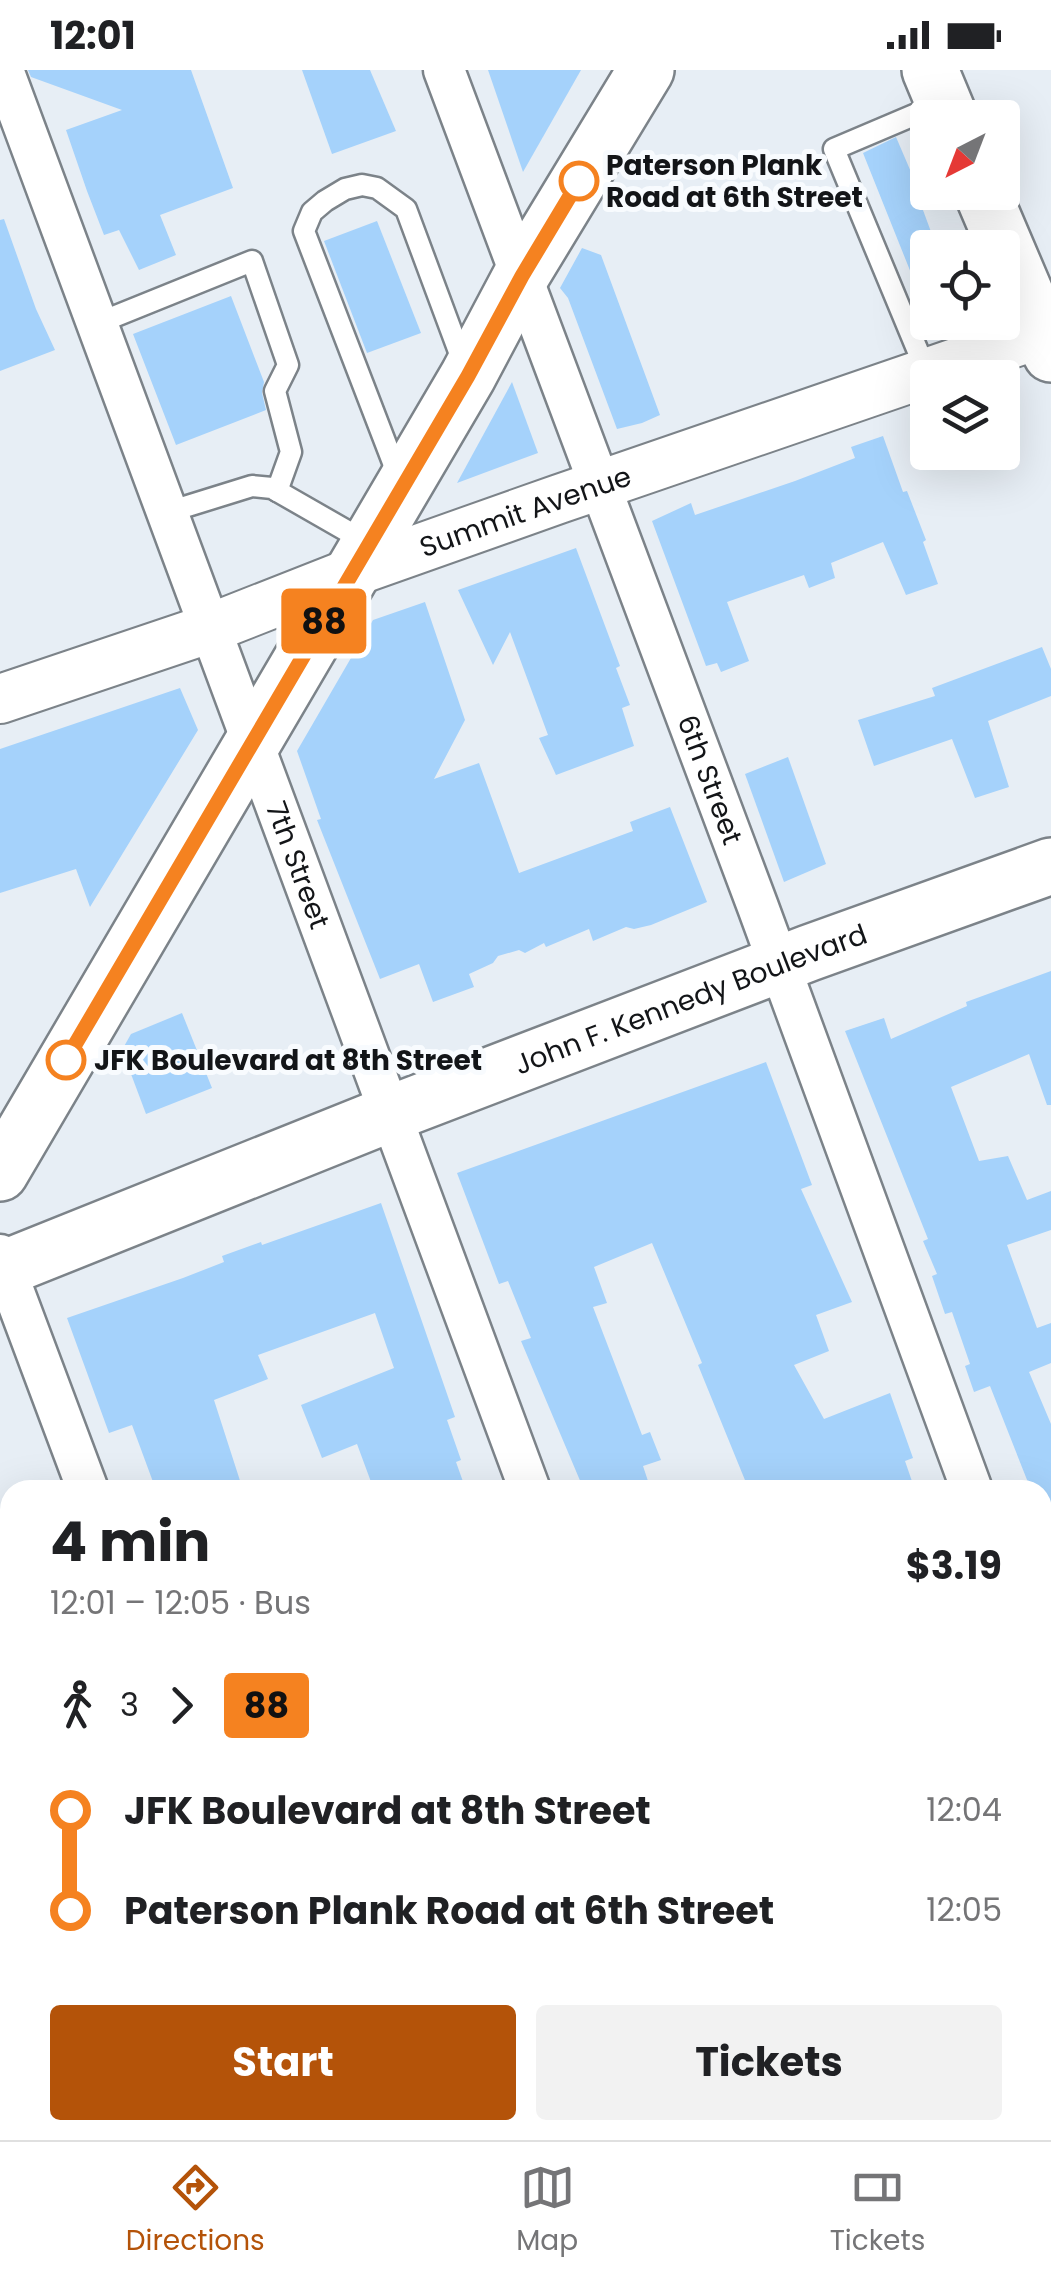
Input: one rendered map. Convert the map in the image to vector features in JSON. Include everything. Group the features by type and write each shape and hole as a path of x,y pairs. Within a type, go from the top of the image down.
{"main road":[{"path":"0,1173 646,70"},
{"path":"990,210 1048,339"},
{"name":"John F. Kennedy Boulevard","path":"2,1264 780,965 1051,866"}],"street":[{"name":"7th Street","path":"3,70 526,1480"},
{"name":"6th Street","path":"444,70 968,1480"},
{"name":"Summit Avenue","path":"971,360 1048,339"},
{"name":"Summit Avenue","path":"0,698 208,629 361,558 601,485 910,378"},
{"path":"2,1264 84,1480"}],"lane":[{"path":"922,360 834,149 942,97"},
{"path":"403,487 304,231 312,212 345,189 362,185 378,188 406,209 468,376"},
{"path":"96,324 252,261 288,365 275,391 291,452 277,491"},
{"path":"165,513 252,486 277,491 361,558"}],"building":[{"path":"28,70 191,70 233,188 160,215 176,255 139,270 119,230 104,235 87,191 66,130 122,110 31,77"},
{"path":"302,70 370,70 396,131 332,154"},
{"path":"488,70 581,70 523,172"},
{"path":"896,137 910,170 910,210 923,210 930,230 910,230 910,270 863,153"},
{"path":"4,219 55,350 0,371 0,220"},
{"path":"377,221 421,333 367,353 324,241"},
{"path":"582,248 601,255 660,415 642,423 617,429 568,298 560,288"},
{"path":"231,296 264,382 266,410 176,445 133,334"},
{"path":"512,382 538,453 457,483"},
{"path":"883,436 926,540 923,542 938,584 906,595 883,542 831,563 835,578 809,588 804,575 727,602 749,661 721,672 717,663 706,666 652,521 691,503 695,515 795,481 855,458 851,447"},
{"path":"576,548 620,666 616,668 630,705 622,708 634,746 556,775 539,738 548,735 510,632 493,665 458,590"},
{"path":"425,602 465,720 434,779 479,763 519,873 633,831 630,822 670,807 707,902 651,925 626,927 593,941 589,929 546,947 544,943 525,953 519,950 498,956 493,963 469,974 474,987 433,1002 419,964 380,979 317,820 321,819 297,751 373,620"},
{"path":"1042,647 1051,669 1051,696 988,721 1009,787 975,798 952,739 874,766 858,720 935,696 932,688"},
{"path":"180,688 198,730 90,907 76,869 0,893 0,749"},
{"path":"788,757 826,864 784,882 745,774"},
{"path":"1051,971 1051,1105 1047,1105 1029,1054 951,1087 979,1161 1008,1156 1027,1200 1051,1191 1051,1230 1007,1245 1037,1328 1051,1323 1051,1363 1029,1372 1051,1424 1051,1480 1027,1480 990,1386 974,1392 965,1366 970,1364 952,1312 945,1314 932,1276 937,1274 923,1241 928,1239 845,1031 884,1018 891,1039 967,1006 966,1002"},
{"path":"182,1013 212,1088 146,1114 122,1050 131,1034"},
{"path":"766,1062 812,1185 801,1189 852,1302 816,1315 829,1351 794,1365 824,1419 890,1393 913,1458 905,1461 912,1480 745,1480 652,1243 594,1267 607,1303 593,1307 642,1435 650,1432 661,1460 643,1466 648,1480 580,1480 521,1341 531,1338 508,1281 499,1284 457,1173"},
{"path":"381,1203 455,1417 447,1420 461,1460 456,1462 462,1480 370,1480 357,1444 322,1458 301,1405 394,1368 375,1313 258,1355 268,1379 214,1400 240,1480 152,1480 132,1425 109,1433 67,1318 224,1262 222,1256 261,1242 262,1245"}],"bus line":[{"name":"88","path":"66,1060 579,181"}],"place":[{"name":"Paterson Plank Road at 6th Street","path":"579,181"},
{"name":"JFK Boulevard at 8th Street","path":"66,1060"}]}
